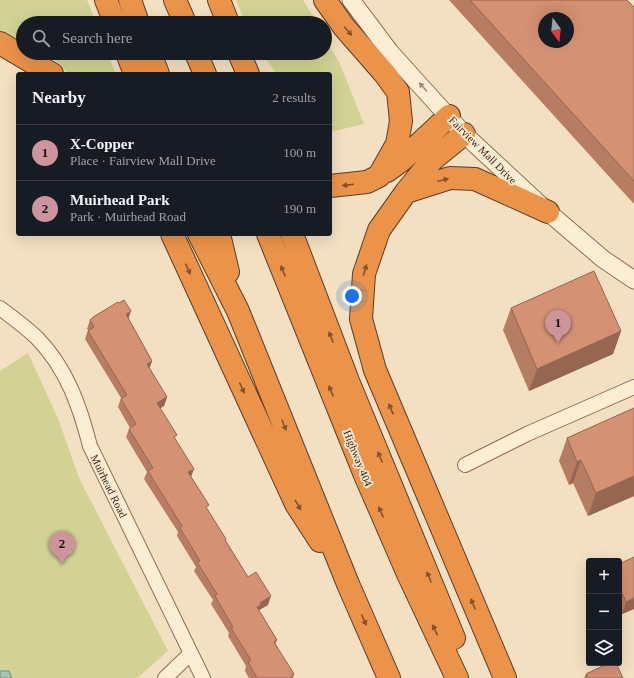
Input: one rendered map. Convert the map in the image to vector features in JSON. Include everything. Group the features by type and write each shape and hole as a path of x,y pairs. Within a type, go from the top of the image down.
{"highway":[{"path":"106,0 112,16"},
{"path":"130,0 136,16"},
{"path":"176,0 182,16"},
{"path":"206,0 212,16"},
{"path":"219,0 225,16"},
{"path":"325,0 344,27 385,74 398,92 401,121 397,144 379,176"},
{"path":"0,43 16,53"},
{"path":"29,60 49,72"},
{"path":"130,60 134,72"},
{"path":"153,60 157,72"},
{"path":"199,60 204,72"},
{"path":"228,60 232,72"},
{"path":"242,60 247,72"},
{"path":"332,186 367,182 379,176 402,160 449,116"},
{"path":"464,134 432,160 406,192 379,230 364,274 362,319 375,370 505,678"},
{"path":"406,192 450,178 475,179 548,212"},
{"path":"173,236 296,504 348,584"},
{"path":"200,236 238,311 348,584 389,678"},
{"path":"219,236 238,311"},
{"name":"Highway 404","path":"269,236 365,476 408,574 457,678"},
{"path":"293,236 348,381 471,678"}],"street":[{"name":"Fairview Mall Drive","path":"351,0 390,52 464,134 548,212 603,259 634,280"},
{"name":"Muirhead Road","path":"0,308 38,339 59,365 81,413 90,446 203,678"},
{"path":"464,465 527,434 634,387"},
{"path":"165,678 190,654"}],"green space":[{"path":"0,0 87,0 93,16 16,16 16,39 0,31"},
{"path":"236,0 303,0 313,16 243,16"},
{"path":"332,50 340,64 364,124 332,132 332,72 275,72 266,60 332,60"},
{"path":"55,60 110,60 115,72 67,72"},
{"path":"28,353 59,421 79,478 168,651 137,678 0,678 0,371"}],"shaded area":[{"path":"0,671 9,671 12,678 0,678"}],"building":[{"path":"470,0 627,0 634,7 634,181"},
{"path":"594,271 621,331 537,369 511,308"},
{"path":"124,300 131,311 126,314 152,361 147,364 167,397 157,403 177,435 174,437 194,469 188,472 209,505 206,507 248,577 256,572 271,596 260,603 261,605 257,607 277,640 274,642 294,674 291,676 293,678 257,678 248,662 251,660 231,628 233,627 215,596 217,594 197,562 200,561 180,528 182,526 148,471 153,468 129,429 136,424 121,399 127,395 88,331 94,327 90,320 93,317"},
{"path":"634,408 634,476 596,493 581,460 577,462 567,438"},
{"path":"634,557 634,598 626,602 622,593 622,563"},
{"path":"603,666 617,666 623,678 588,678 586,674"}],"place":[{"name":"X-Copper","path":"558,343"},
{"name":"Muirhead Park","path":"62,564"}]}
